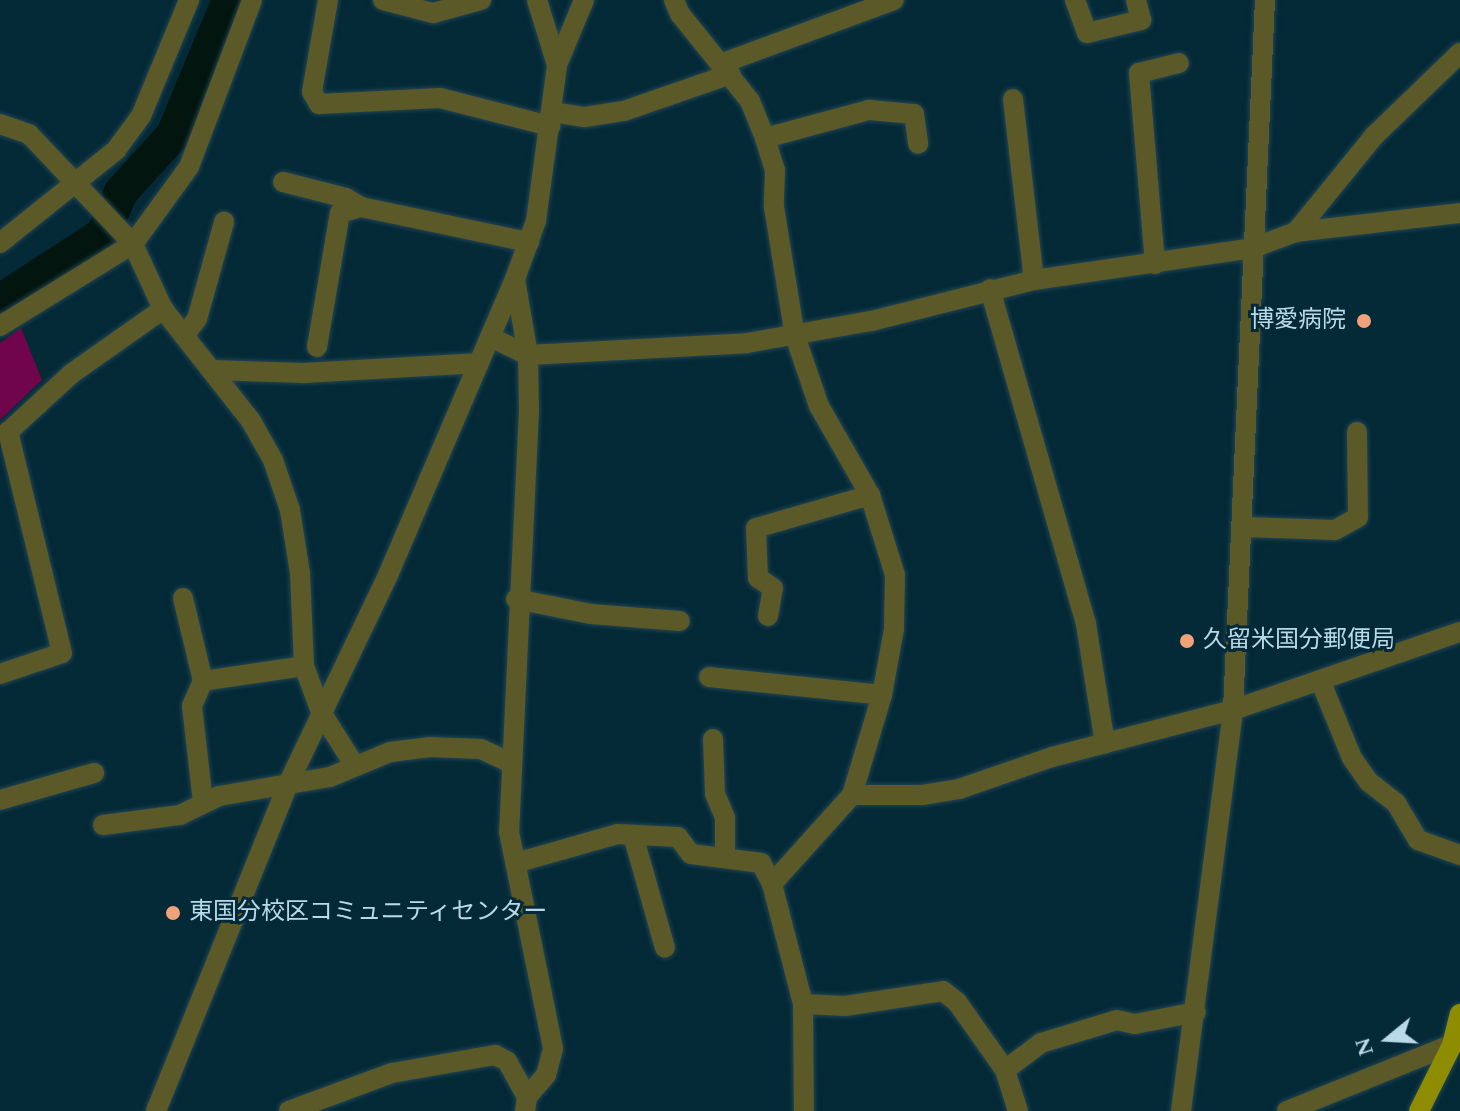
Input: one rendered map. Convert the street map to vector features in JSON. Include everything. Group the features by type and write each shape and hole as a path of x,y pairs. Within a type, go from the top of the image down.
{"main road":[{"path":"1420,1110 1458,1030"}],"street":[{"path":"0,243 116,150 141,116 189,0"},
{"path":"0,326 133,244 189,167 252,0"},
{"path":"328,0 312,92 319,104 440,98 551,119 624,111 894,0"},
{"path":"383,0 433,13 481,0"},
{"path":"537,0 557,65"},
{"path":"156,1111 288,784 388,575 515,279 529,242 551,119 557,65 584,0"},
{"path":"674,0 680,14 727,68 750,101 765,138 775,170 774,207 795,336 819,406 870,495 895,575 894,629 882,695 852,795 772,884"},
{"path":"1075,0 1087,33 1141,20 1136,0"},
{"path":"1181,1111 1233,710 1244,527 1265,0"},
{"path":"1296,232 1374,136 1460,53"},
{"path":"1155,264 1139,73 1179,63"},
{"path":"1013,99 1034,280"},
{"path":"765,138 869,110 914,114 918,144"},
{"path":"0,124 29,134 133,244 163,309 251,421 273,460 290,510 300,573 304,666 321,712 355,766"},
{"path":"283,182 346,198 361,207 529,242"},
{"path":"317,347 340,213 361,207"},
{"path":"490,337 528,355 795,336 1034,280 1253,248 1296,232 1460,213"},
{"path":"184,336 197,319 224,222"},
{"path":"515,279 528,355 509,762 509,832 519,862 553,1049 546,1075 526,1104"},
{"path":"990,289 1086,624 1105,744"},
{"path":"0,674 62,653 8,432 71,374 163,309"},
{"path":"211,370 305,373 479,363"},
{"path":"1244,527 1335,530 1358,517 1357,432"},
{"path":"768,616 773,588 758,578 756,528 870,495"},
{"path":"183,598 203,681 192,706 203,803"},
{"path":"516,599 591,614 680,621"},
{"path":"852,795 922,795 959,789 1105,744 1233,710 1460,632"},
{"path":"203,681 304,666"},
{"path":"709,677 882,695"},
{"path":"1320,680 1352,758 1369,782 1396,803 1418,840 1460,855"},
{"path":"713,739 715,794 725,818 725,858"},
{"path":"103,825 180,815 203,803 355,766 390,752 429,747 481,749 509,762"},
{"path":"0,800 94,773"},
{"path":"519,862 586,841 633,835 678,837 691,854 761,863 772,884 803,1004 804,1111"},
{"path":"633,835 665,948"},
{"path":"803,1004 845,1006 943,991 957,1002 1005,1070 1018,1111"},
{"path":"1005,1070 1041,1043 1117,1020 1135,1024 1196,1012"},
{"path":"1287,1111 1458,1030"},
{"path":"289,1111 380,1077 464,1057 495,1055 507,1061 526,1104"}],"shaded area":[{"path":"21,328 42,380 0,420 0,343"}],"waterway":[{"path":"0,301 103,234 121,192 173,135 229,0"}],"place":[{"name":"博愛病院","path":"1364,321"},
{"name":"久留米国分郵便局","path":"1187,641"},
{"name":"東国分校区コミュニティセンター","path":"173,913"}]}
